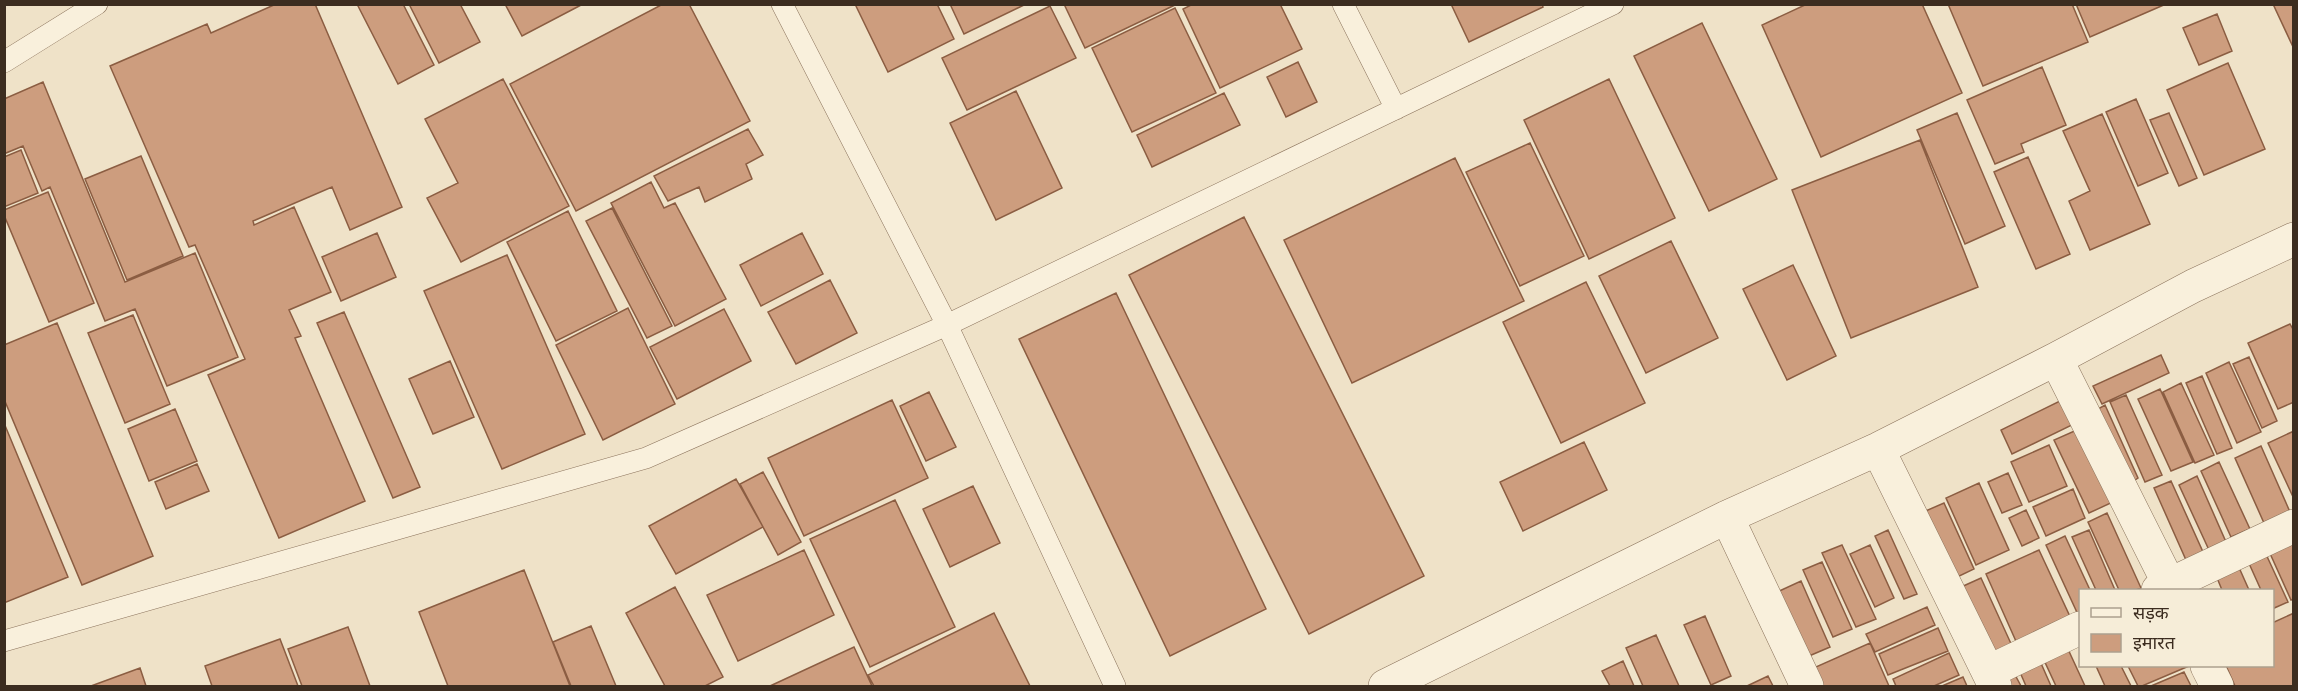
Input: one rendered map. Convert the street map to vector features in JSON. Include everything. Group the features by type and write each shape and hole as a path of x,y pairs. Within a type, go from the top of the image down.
{"street":[{"path":"1385,687 1433,676 1727,517 1878,449 2056,359 2193,286 2294,239"},
{"path":"2056,359 2166,589 2294,526"},
{"path":"1878,449 1991,680 2079,629"},
{"path":"1727,517 1807,687"},
{"path":"2207,667 2217,687"}],"lane":[{"path":"782,4 947,325 1116,687"},
{"path":"1343,4 1396,109"},
{"path":"4,641 646,458 947,325 1613,4"},
{"path":"4,62 89,6"}],"building":[{"path":"276,4 315,4 402,207 350,230 332,187 253,221 254,225 294,207 331,292 289,310 301,336 295,338 365,501 279,538 208,375 245,359 195,245 189,247 110,66 207,24 211,33"},
{"path":"357,4 403,4 434,65 398,84"},
{"path":"409,4 460,4 480,42 439,63"},
{"path":"505,4 583,4 522,36"},
{"path":"663,4 689,4 750,121 576,211 510,84"},
{"path":"855,4 937,4 954,39 888,72"},
{"path":"950,4 1026,4 964,34"},
{"path":"1064,4 1177,4 1085,48"},
{"path":"1193,4 1280,4 1302,49 1220,88 1183,9"},
{"path":"1451,4 1542,4 1543,7 1469,42"},
{"path":"1807,4 1922,4 1962,93 1821,157 1762,25"},
{"path":"1948,4 2072,4 2088,42 1983,86"},
{"path":"2076,4 2166,4 2090,37"},
{"path":"2273,4 2294,4 2294,49"},
{"path":"1050,6 1076,58 967,110 942,58"},
{"path":"1175,8 1216,93 1132,132 1092,48"},
{"path":"2217,14 2232,51 2199,65 2183,28"},
{"path":"1702,23 1777,179 1709,211 1634,56"},
{"path":"1298,62 1317,102 1286,117 1267,77"},
{"path":"2228,63 2265,149 2204,175 2167,90"},
{"path":"2042,67 2066,125 2021,144 2024,152 1995,164 1967,100"},
{"path":"503,79 569,206 461,262 427,198 458,183 425,119"},
{"path":"1609,79 1675,218 1589,259 1524,120"},
{"path":"43,82 125,282 195,253 238,357 167,386 135,309 105,321 50,187 42,191 23,146 6,153 4,151 4,99"},
{"path":"1016,91 1062,188 996,220 950,123"},
{"path":"1224,93 1240,125 1152,167 1137,135"},
{"path":"2136,99 2168,173 2138,186 2106,112"},
{"path":"1957,113 2005,226 1965,244 1917,130"},
{"path":"2169,113 2197,178 2179,186 2150,120"},
{"path":"2102,114 2150,224 2090,250 2069,201 2090,191 2063,131"},
{"path":"748,129 763,155 746,164 752,179 705,202 699,187 668,201 654,176"},
{"path":"1920,140 1978,287 1851,338 1792,190"},
{"path":"1530,143 1584,256 1520,286 1466,172"},
{"path":"21,150 38,193 4,207 4,157"},
{"path":"141,156 183,256 127,280 85,179"},
{"path":"2028,157 2070,254 2036,269 1994,172"},
{"path":"1455,158 1524,301 1352,383 1284,240"},
{"path":"651,182 664,208 675,203 726,299 675,326 611,203"},
{"path":"48,192 94,303 49,322 4,215 4,210"},
{"path":"612,208 672,326 647,338 586,221"},
{"path":"568,211 617,311 556,341 507,242"},
{"path":"1244,217 1424,576 1309,634 1129,275"},
{"path":"377,233 396,277 341,301 322,257"},
{"path":"802,233 823,274 761,306 740,265"},
{"path":"1671,241 1718,338 1646,373 1599,276"},
{"path":"507,255 585,434 502,469 424,291"},
{"path":"1793,265 1836,356 1787,380 1743,289"},
{"path":"830,280 857,333 796,364 768,312"},
{"path":"1586,282 1645,403 1561,443 1503,322"},
{"path":"1116,293 1266,609 1170,656 1019,339"},
{"path":"628,308 675,404 603,440 556,345"},
{"path":"724,309 751,361 677,399 650,347"},
{"path":"344,312 420,487 393,498 317,323"},
{"path":"133,315 170,404 125,423 88,333"},
{"path":"57,323 153,556 82,585 4,399 4,345"},
{"path":"2290,324 2294,331 2294,402 2278,409 2248,343"},
{"path":"2161,355 2169,373 2102,404 2093,386"},
{"path":"2249,357 2277,421 2262,428 2233,364"},
{"path":"450,361 474,417 433,434 409,379"},
{"path":"2229,362 2261,432 2237,443 2206,373"},
{"path":"2202,376 2232,448 2217,454 2186,383"},
{"path":"2181,383 2214,455 2195,463 2163,392"},
{"path":"2160,389 2193,462 2171,471 2138,399"},
{"path":"929,392 956,447 926,461 900,406"},
{"path":"2126,395 2162,475 2145,482 2110,402"},
{"path":"892,400 928,478 804,536 768,458"},
{"path":"2062,400 2074,424 2012,454 2001,430"},
{"path":"2105,405 2138,478 2126,486 2091,413"},
{"path":"175,409 197,461 149,481 128,429"},
{"path":"4,423 68,577 4,603"},
{"path":"2079,429 2113,502 2089,513 2054,440"},
{"path":"2294,431 2294,499 2268,443"},
{"path":"1584,442 1607,490 1523,531 1500,482"},
{"path":"2049,445 2067,486 2029,502 2011,462"},
{"path":"2261,446 2290,512 2264,523 2235,458"},
{"path":"2219,462 2250,529 2231,537 2201,471"},
{"path":"197,464 209,491 166,509 155,482"},
{"path":"763,472 801,542 778,555 740,484"},
{"path":"2008,473 2022,505 2002,513 1988,482"},
{"path":"2197,476 2226,542 2209,550 2179,485"},
{"path":"736,479 763,527 676,574 649,526"},
{"path":"2171,481 2203,552 2186,560 2154,488"},
{"path":"1979,483 2009,550 1976,565 1946,498"},
{"path":"973,486 1000,543 950,567 923,509"},
{"path":"2073,489 2085,518 2046,536 2033,507"},
{"path":"895,500 955,627 870,667 810,539"},
{"path":"1944,503 1974,569 1951,580 1921,513"},
{"path":"2026,510 2039,538 2022,546 2009,518"},
{"path":"2107,513 2141,588 2119,589 2088,522"},
{"path":"1888,530 1917,594 1904,599 1875,536"},
{"path":"2089,530 2115,589 2096,589 2072,537"},
{"path":"2065,536 2090,589 2079,589 2079,617 2046,545"},
{"path":"2294,542 2294,599 2291,600 2268,549"},
{"path":"1842,545 1876,619 1856,627 1822,553"},
{"path":"1870,545 1894,598 1875,607 1850,554"},
{"path":"804,550 834,615 738,661 707,595"},
{"path":"2039,550 2073,623 2019,648 1986,574"},
{"path":"2265,552 2288,602 2274,608 2274,589 2261,589 2247,559"},
{"path":"1822,562 1852,629 1833,637 1803,570"},
{"path":"2237,563 2249,589 2222,589 2215,573"},
{"path":"524,570 570,686 448,686 419,612"},
{"path":"1981,578 2013,648 1990,658 1959,588"},
{"path":"1801,581 1830,647 1802,659 1773,594"},
{"path":"675,587 723,677 705,686 665,686 626,613"},
{"path":"1927,607 1935,625 1875,652 1866,634"},
{"path":"994,613 1030,686 874,686 868,675"},
{"path":"2294,613 2294,686 2235,686 2226,667 2274,667 2274,622"},
{"path":"1705,616 1731,676 1711,685 1684,625"},
{"path":"591,626 616,686 571,686 553,642"},
{"path":"348,627 370,686 302,686 288,649"},
{"path":"1938,628 1948,651 1888,675 1879,654"},
{"path":"1656,635 1679,686 1643,686 1626,648"},
{"path":"280,639 298,686 212,686 205,666"},
{"path":"1870,643 1889,686 1817,686 1809,670"},
{"path":"854,647 872,686 770,686"},
{"path":"2067,647 2085,686 2056,686 2043,658"},
{"path":"1949,653 1959,675 1934,686 1896,686 1893,679"},
{"path":"1623,661 1634,686 1610,686 1602,671"},
{"path":"2040,661 2051,686 2026,686 2019,670"},
{"path":"2096,667 2122,667 2131,686 2105,686"},
{"path":"2128,667 2187,667 2142,686 2138,686"},
{"path":"140,668 146,686 91,686"},
{"path":"2184,672 2191,686 2151,686"},
{"path":"2014,673 2021,686 2007,686 2003,678"},
{"path":"1768,676 1773,686 1747,686"},
{"path":"1963,677 1967,686 1942,686"}]}
